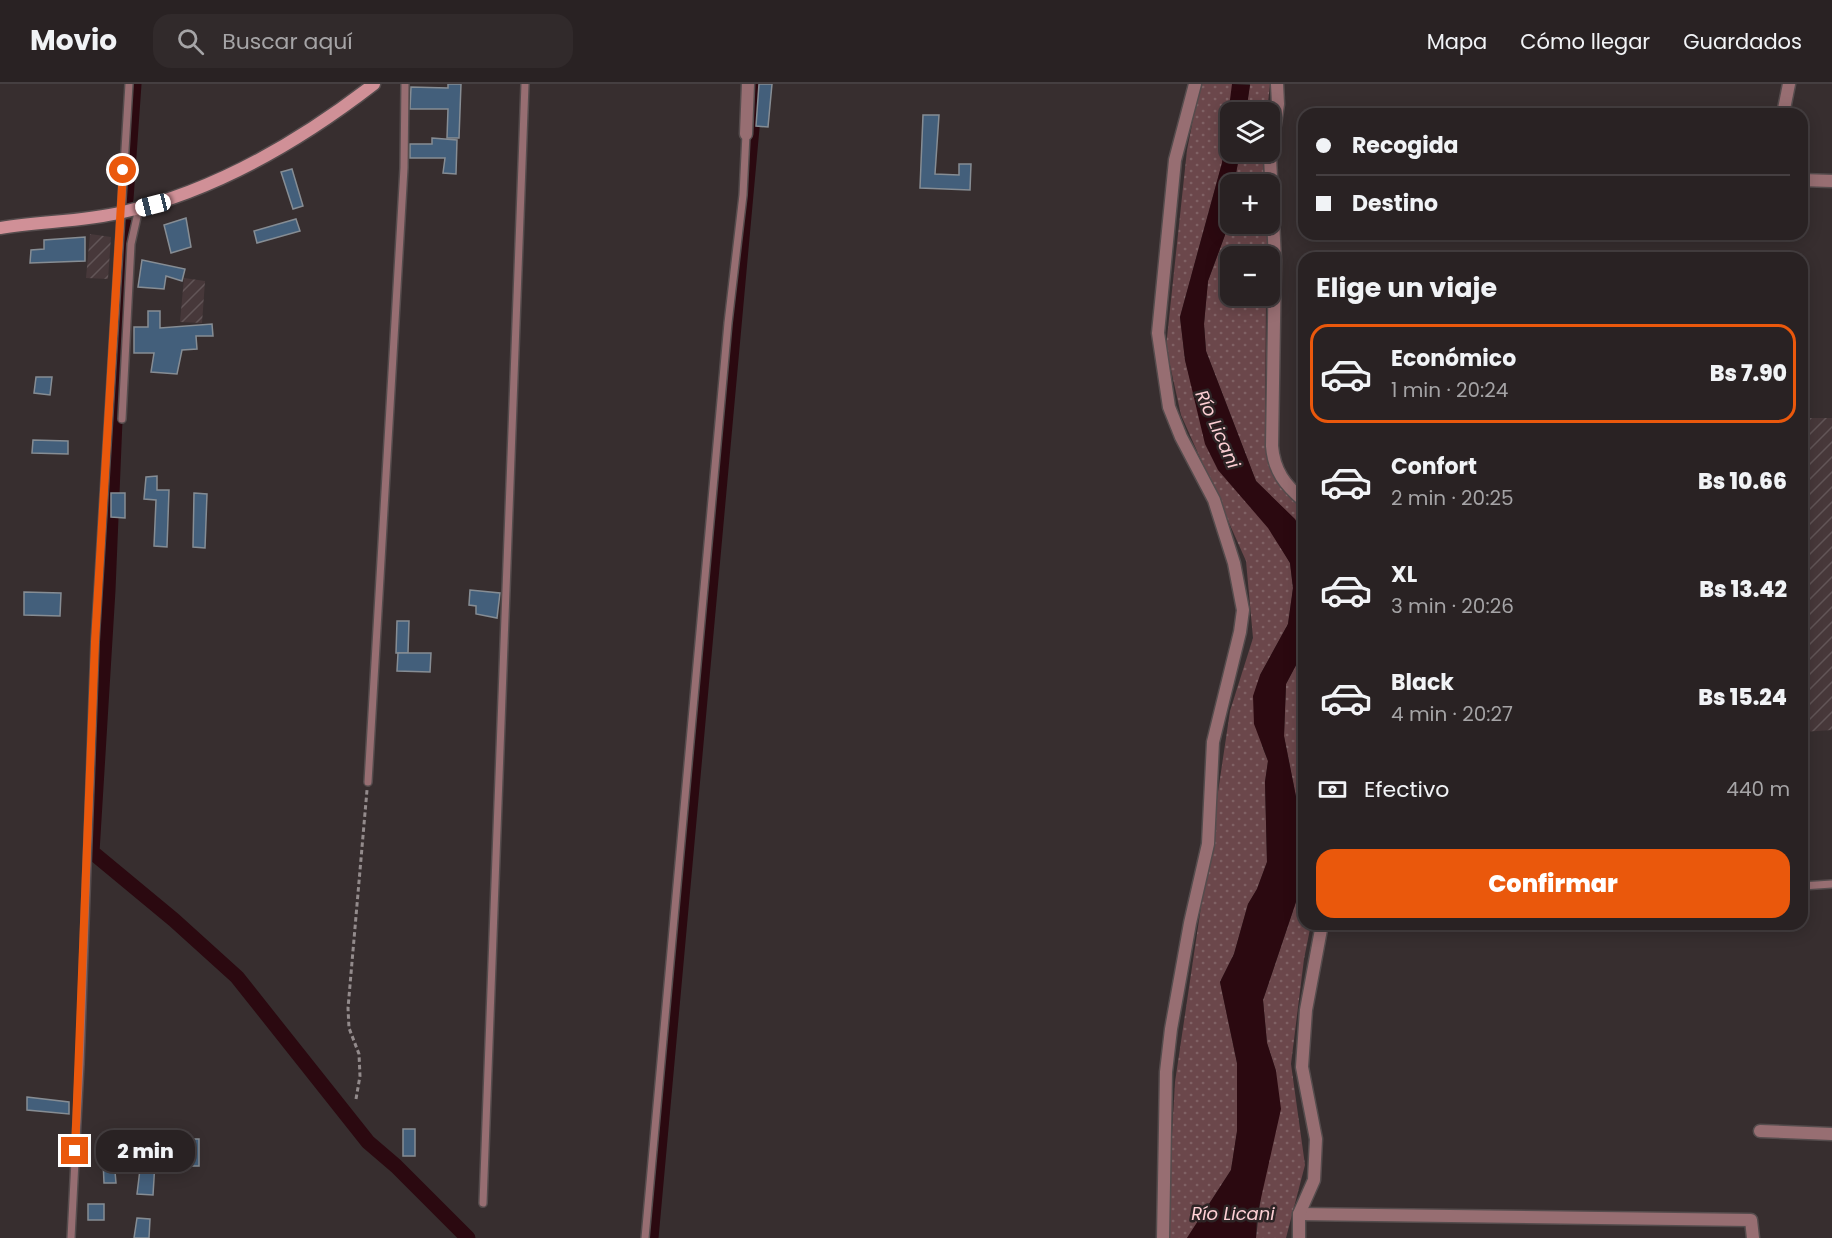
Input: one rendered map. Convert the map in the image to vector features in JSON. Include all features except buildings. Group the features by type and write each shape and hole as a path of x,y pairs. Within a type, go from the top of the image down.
{"main road":[{"path":"0,228 120,213 193,191 265,156 332,116 374,84"}],"street":[{"path":"746,134 748,84"},
{"path":"1163,1238 1166,1072 1171,1029 1190,923 1208,844 1213,742 1240,632 1243,610 1234,562 1214,500 1181,437 1169,407 1160,356 1158,333 1175,160 1195,84"},
{"path":"1277,84 1278,104 1270,157 1275,260 1273,461 1286,486 1298,496"},
{"path":"1784,108 1789,84"},
{"path":"1808,180 1832,181"},
{"path":"1299,1238 1299,1214 1314,1180 1316,1139 1302,1067 1306,1010 1321,930"},
{"path":"1760,1131 1832,1134"},
{"path":"1299,1214 1751,1220 1753,1238"}],"lane":[{"path":"71,1238 80,1064 95,642 129,84"},
{"path":"368,782 404,168 405,84"},
{"path":"483,1203 525,84"},
{"path":"645,1238 728,323 743,195 746,134"},
{"path":"122,418 131,244 139,208"},
{"path":"1808,885 1832,884"}],"path":[{"path":"356,1099 360,1076 359,1054 350,1028 348,1008 368,782"}],"shaded area":[{"path":"1200,84 1232,84 1231,102 1220,102 1220,162 1222,163 1180,317 1185,360 1195,398 1290,563 1293,588 1288,624 1260,675 1262,746 1268,761 1265,782 1267,862 1257,889 1248,904 1234,954 1220,982 1237,1063 1237,1132 1231,1170 1187,1238 1166,1238 1175,1082 1230,711 1253,638 1246,561 1181,415 1166,347 1187,150"},
{"path":"1250,84 1270,84 1268,102 1247,102"},
{"path":"1238,162 1266,162 1267,174 1236,174"},
{"path":"90,234 111,237 108,279 86,278"},
{"path":"1225,234 1267,234 1267,246 1221,246"},
{"path":"1220,249 1220,306 1266,306 1265,432 1279,476 1298,506 1298,526 1256,481 1206,351 1204,324 1208,281"},
{"path":"184,278 205,281 202,323 180,322"},
{"path":"1808,418 1832,418 1832,730 1808,732"},
{"path":"1298,661 1298,807 1284,736 1286,684"},
{"path":"1298,896 1298,930 1310,930 1291,1064 1305,1165 1286,1238 1256,1238 1276,1071 1267,1043 1263,1000"}],"water":[{"name":"Río Licani","path":"1232,84 1250,85 1247,102 1230,102"},
{"name":"Río Licani","path":"1222,162 1238,162 1236,174 1220,174 1220,234 1225,234 1208,281 1204,324 1206,351 1256,481 1298,525 1298,661 1286,684 1284,736 1298,807 1298,896 1263,1000 1267,1043 1276,1071 1281,1109 1257,1216 1256,1238 1187,1238 1231,1170 1237,1131 1237,1063 1220,982 1234,954 1248,904 1257,889 1267,862 1265,782 1268,761 1254,724 1253,696 1260,675 1288,624 1293,588 1290,563 1268,528 1218,470 1205,444 1185,360 1180,317"}],"waterway":[{"path":"126,199 134,84"},
{"path":"651,1238 756,84"},
{"path":"128,227 122,251 108,590 92,852 174,920 237,977 368,1142 396,1166 468,1238"}],"route":[{"path":"75,1151 95,642 123,170"}]}
